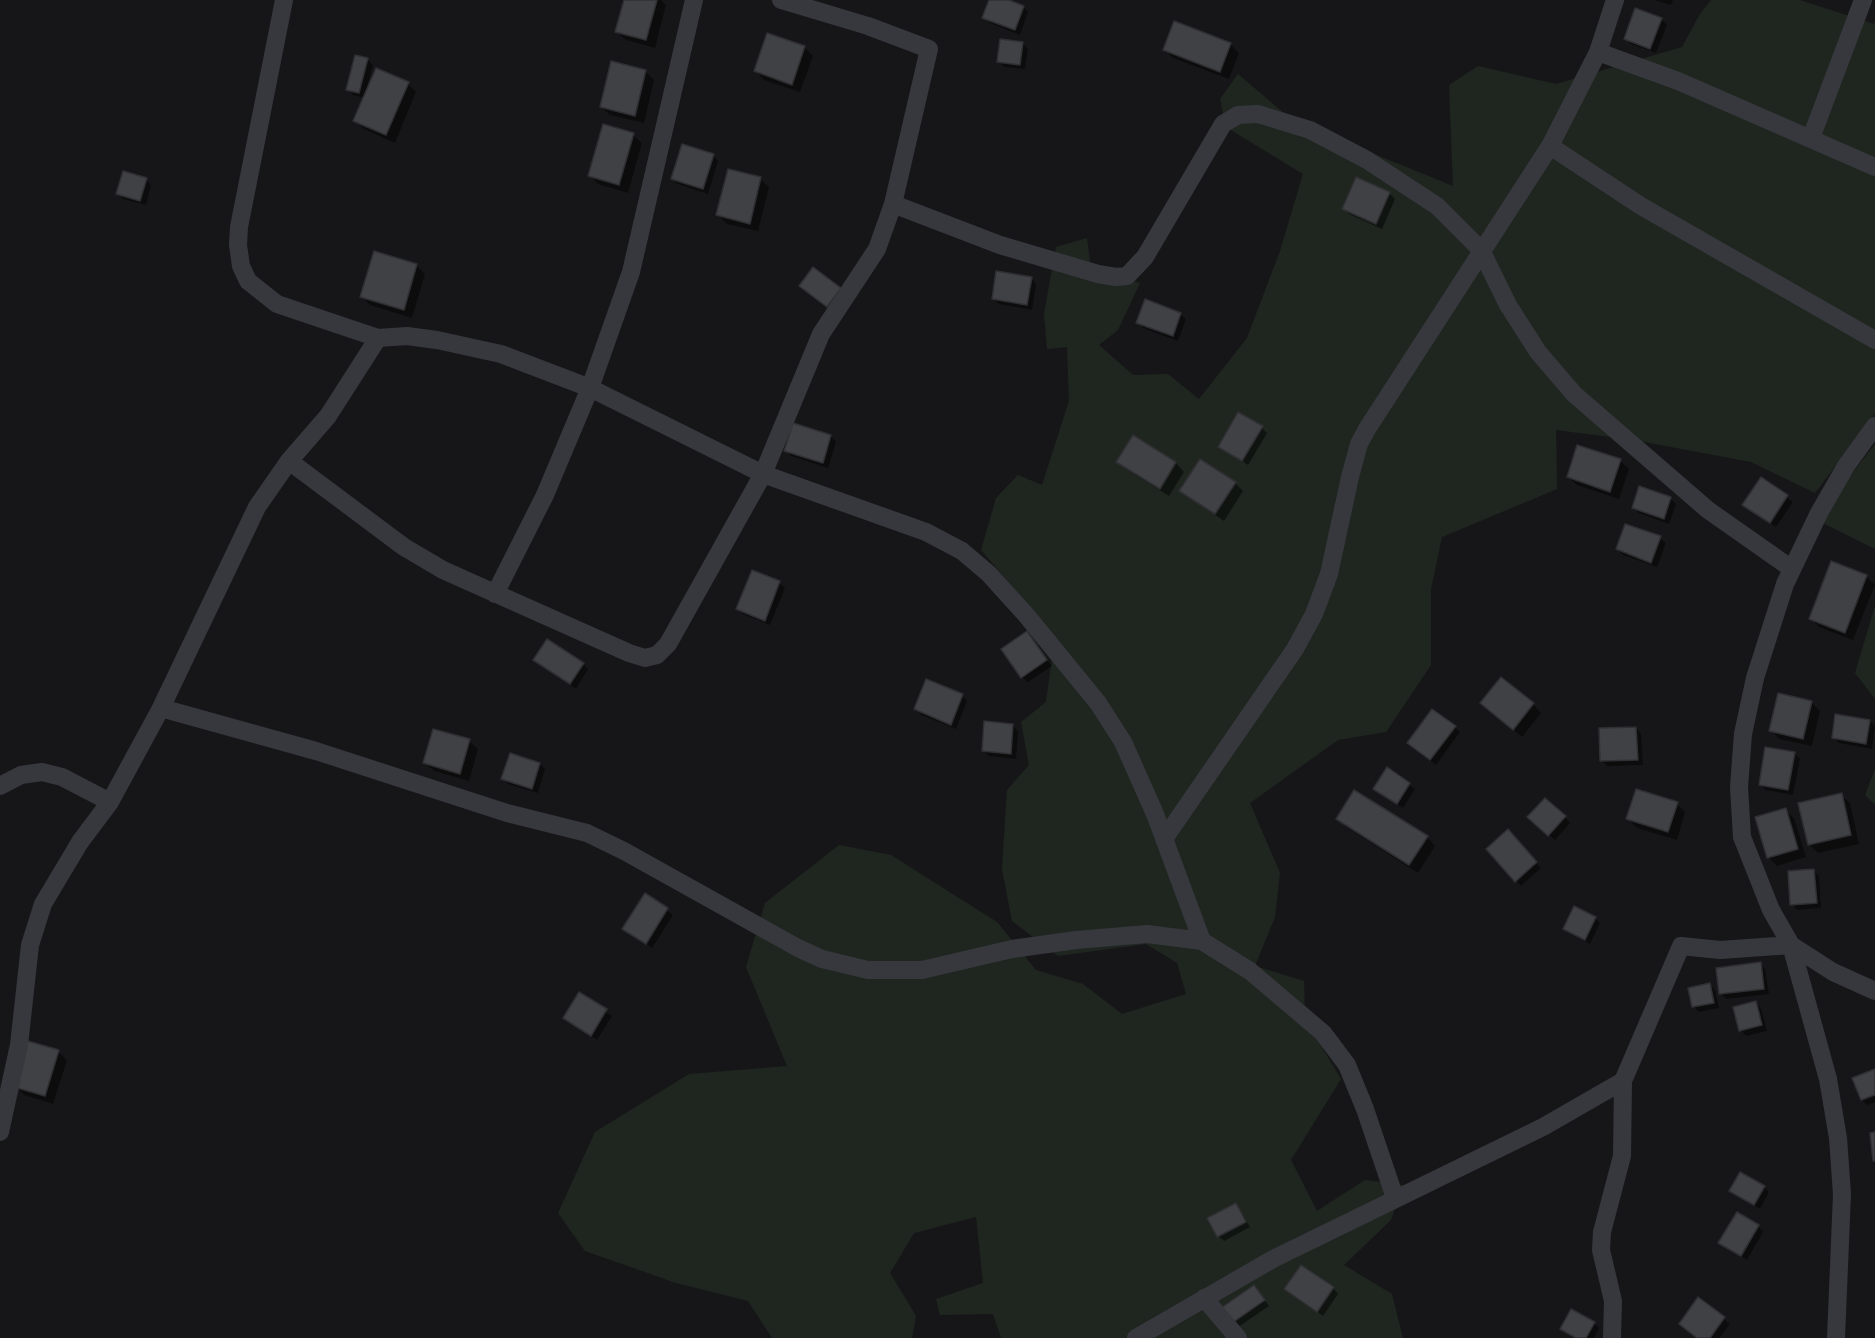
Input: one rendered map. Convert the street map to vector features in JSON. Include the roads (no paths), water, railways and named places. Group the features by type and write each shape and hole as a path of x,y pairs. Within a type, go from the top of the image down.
{"street":[{"path":"284,0 239,227 238,245 241,266 248,281 277,304 378,338 407,336 466,345 501,354 590,388 763,474 926,532 962,551 989,574 1027,616 1098,703 1123,742 1164,839 1202,941"},
{"path":"495,594 544,495 590,388 632,272 694,0"},
{"path":"289,461 404,547 443,570 628,653 645,658 657,655 668,644 763,474 821,334 877,249 893,204 929,49 868,26 781,0"},
{"path":"1164,839 1300,640 1314,614 1329,574 1359,444 1378,409 1550,146 1598,52 1615,0"},
{"path":"1811,138 1863,0"},
{"path":"1598,52 1678,81 1875,167"},
{"path":"893,204 1000,245 1098,274 1127,276 1145,257 1203,154 1223,124 1238,115 1258,114 1310,130 1367,160 1437,206 1481,250 1508,304 1538,352 1574,394 1708,510 1792,569"},
{"path":"1550,146 1661,218 1875,340"},
{"path":"0,1132 19,1045 34,928 43,904 80,842 110,802 161,708 257,507 289,461 327,416 378,338"},
{"path":"1836,1338 1842,1194 1838,1138 1828,1079 1791,945 1756,879 1742,837 1739,787 1743,734 1755,678 1792,569 1819,513 1846,466 1875,426"},
{"path":"161,708 384,771 507,813 587,833 624,851 798,948 822,959 868,970 922,970 1012,949 1076,940 1147,934 1202,941 1251,971 1323,1033 1347,1065 1365,1108 1395,1198"},
{"path":"0,786 21,776 42,772 62,777 110,802"},
{"path":"1612,1338 1613,1301 1601,1250 1602,1232 1622,1156 1623,1081 1681,946 1720,950 1791,945 1833,972 1875,991"},
{"path":"1136,1338 1272,1259 1543,1127 1623,1081"},
{"path":"1204,1298 1238,1338"}]}
